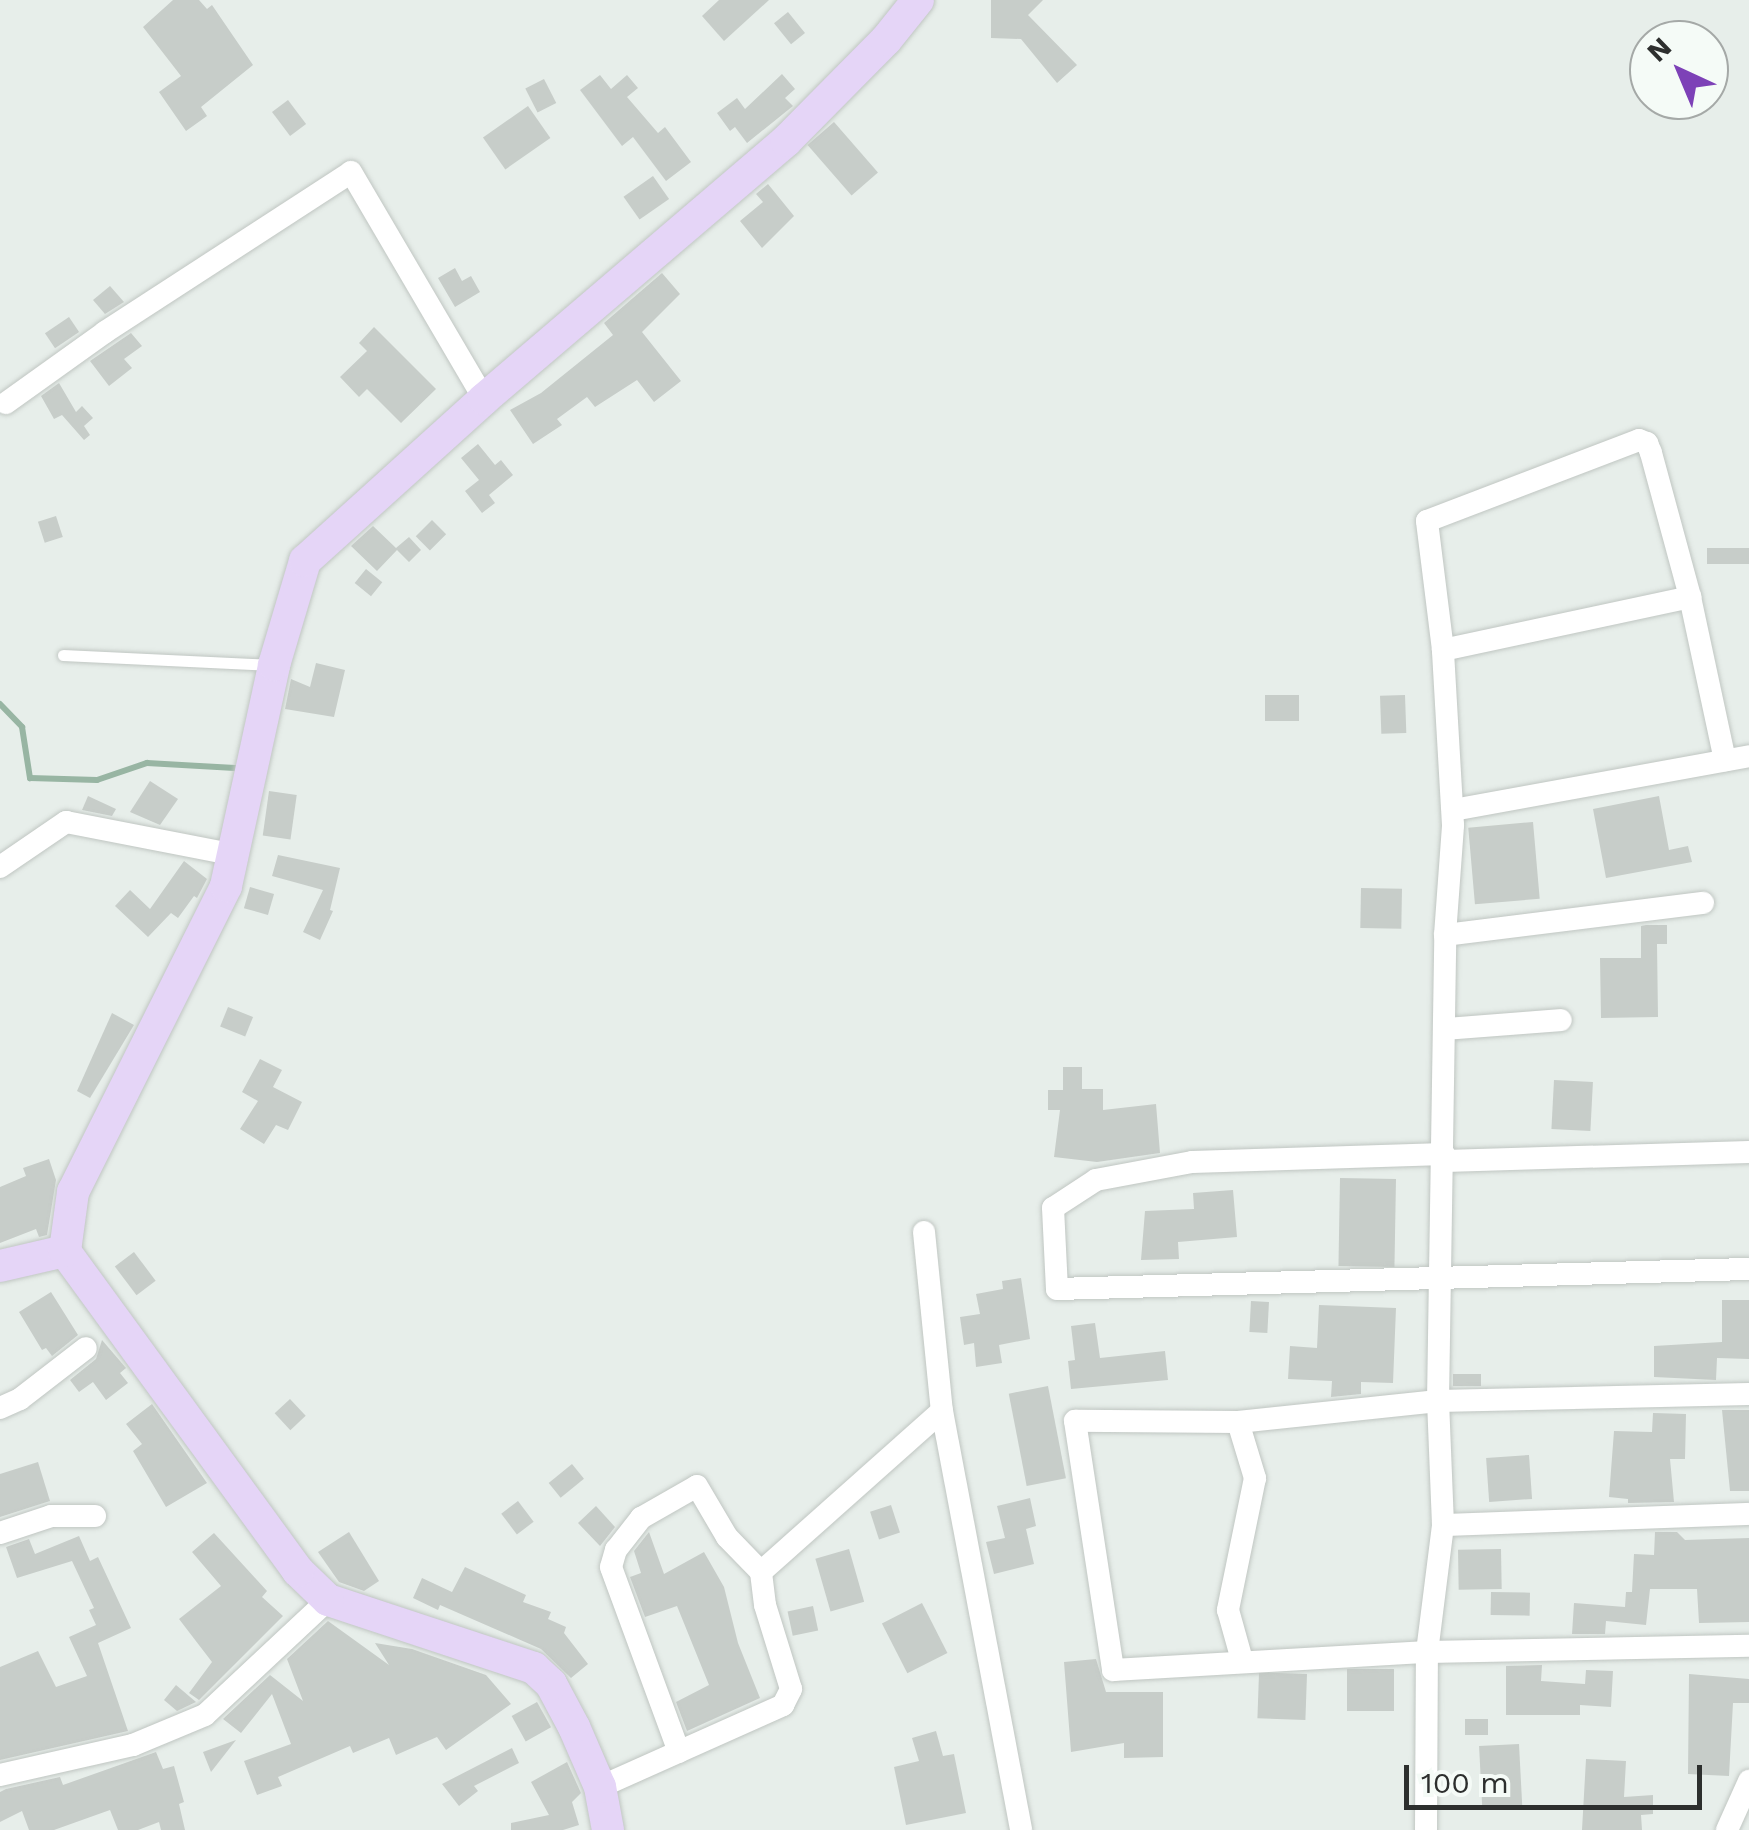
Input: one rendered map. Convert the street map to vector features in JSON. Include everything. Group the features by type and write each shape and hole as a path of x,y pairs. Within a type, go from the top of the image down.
{"street":[{"path":"608,1830 600,1787 551,1684 534,1668 328,1600 298,1571 65,1251 73,1192 86,1160 182,980 236,855 274,665 306,560 484,399 786,141 886,40 918,0"},
{"path":"6,403 105,332 351,172 484,399"},
{"path":"1426,1830 1426,1652 1444,1525 1438,1401 1445,935 1453,810 1442,650 1427,521 1638,440 1647,443 1690,598 1725,760"},
{"path":"1442,650 1690,598"},
{"path":"1453,810 1749,756"},
{"path":"0,867 66,822 236,855"},
{"path":"1445,935 1703,903"},
{"path":"1444,1029 1561,1020"},
{"path":"1749,1152 1192,1162 1096,1180 1053,1208 1057,1289 1749,1270"},
{"path":"924,1232 942,1411 1020,1830"},
{"path":"0,1266 65,1251"},
{"path":"0,1408 20,1399 86,1348"},
{"path":"1749,1394 1438,1401 1238,1422 1075,1421 1113,1670 1426,1652 1749,1646"},
{"path":"761,1572 942,1411"},
{"path":"1238,1422 1254,1478 1228,1610 1242,1660"},
{"path":"600,1787 770,1714 783,1705 791,1689 765,1605 761,1572 727,1537 696,1486 641,1518 616,1550 612,1568 679,1752"},
{"path":"1444,1525 1749,1514"},
{"path":"0,1533 51,1516 95,1516"},
{"path":"0,1776 133,1745 206,1715 328,1600"},
{"path":"1727,1830 1749,1781"}],"lane":[{"path":"62,655 274,665"}],"building":[{"path":"173,0 199,0 207,9 212,5 253,65 201,107 207,116 186,131 159,92 181,76 143,27"},
{"path":"719,0 769,0 724,41 702,16"},
{"path":"991,0 1043,0 1028,15 1077,65 1057,83 1021,39 991,38"},
{"path":"788,12 805,33 791,44 774,23"},
{"path":"782,74 795,89 785,98 793,106 747,143 735,127 730,131 717,113 737,98 745,109"},
{"path":"600,75 611,89 627,75 638,88 627,97 658,133 665,127 691,162 666,181 633,137 622,146 580,90"},
{"path":"544,79 556,103 538,113 525,89"},
{"path":"288,100 306,124 290,136 272,112"},
{"path":"528,106 550,138 505,169 483,138"},
{"path":"834,122 878,173 852,196 808,145"},
{"path":"653,176 669,199 640,220 624,197"},
{"path":"768,184 794,216 762,248 740,221 763,202 756,194"},
{"path":"455,268 462,281 471,276 480,292 455,307 438,278"},
{"path":"662,273 680,294 642,332 681,381 654,402 637,380 595,407 587,397 557,419 562,425 533,444 510,410 541,393 613,335 604,323"},
{"path":"110,286 124,302 105,314 93,300"},
{"path":"69,317 79,332 55,348 45,333"},
{"path":"374,327 436,389 401,423 367,389 359,397 340,377 367,351 359,343"},
{"path":"131,333 142,346 124,359 132,368 109,386 90,361"},
{"path":"59,383 76,412 82,406 93,418 84,426 90,435 84,440 62,415 54,419 41,396"},
{"path":"478,444 495,465 501,460 513,475 489,495 495,503 482,513 465,491 479,480 461,458"},
{"path":"56,516 63,537 45,543 38,522"},
{"path":"432,520 446,534 430,550 416,536"},
{"path":"373,526 396,548 409,537 421,550 409,562 397,550 377,571 351,546"},
{"path":"1707,548 1749,548 1749,564 1707,564"},
{"path":"366,569 382,582 371,596 355,583"},
{"path":"316,663 345,670 334,717 285,709 291,679 310,687"},
{"path":"1265,695 1299,695 1299,721 1265,721"},
{"path":"1405,695 1406,733 1381,734 1380,696"},
{"path":"150,781 178,799 160,825 130,812"},
{"path":"269,791 297,795 290,839 263,836"},
{"path":"88,796 116,809 112,816 82,810"},
{"path":"1659,796 1669,850 1688,846 1692,862 1606,878 1593,809"},
{"path":"1533,822 1540,899 1475,904 1468,828"},
{"path":"278,855 340,868 330,910 333,911 320,940 303,932 323,890 272,876"},
{"path":"184,861 207,879 197,898 194,896 178,918 171,913 148,937 115,906 130,890 150,909"},
{"path":"250,887 274,894 268,915 244,908"},
{"path":"1361,888 1402,889 1401,929 1360,928"},
{"path":"1667,925 1667,944 1657,944 1658,1017 1601,1018 1600,958 1641,958 1641,926"},
{"path":"228,1007 253,1017 245,1037 220,1026"},
{"path":"112,1013 134,1025 90,1098 77,1091"},
{"path":"260,1059 282,1070 273,1087 302,1102 288,1130 276,1125 264,1144 240,1129 258,1101 242,1092"},
{"path":"1063,1067 1082,1067 1082,1089 1103,1089 1103,1110 1156,1104 1160,1153 1097,1162 1054,1157 1060,1110 1048,1110 1048,1090 1063,1090"},
{"path":"1554,1080 1593,1082 1590,1131 1551,1129"},
{"path":"49,1159 56,1180 47,1235 39,1237 36,1229 0,1243 0,1187 26,1176 23,1168"},
{"path":"1340,1178 1396,1179 1394,1267 1338,1266"},
{"path":"1233,1190 1237,1237 1178,1242 1179,1259 1141,1260 1145,1211 1194,1209 1193,1193"},
{"path":"134,1252 156,1281 136,1295 115,1266"},
{"path":"1021,1278 1030,1339 999,1345 1002,1363 976,1367 974,1343 964,1345 960,1317 980,1314 976,1294 1003,1289 1002,1281"},
{"path":"51,1292 78,1335 52,1356 46,1348 42,1350 19,1312"},
{"path":"1722,1300 1749,1300 1749,1359 1717,1358 1716,1380 1654,1377 1654,1346 1722,1342"},
{"path":"1251,1301 1269,1302 1267,1333 1249,1332"},
{"path":"1319,1305 1396,1308 1393,1383 1361,1382 1361,1394 1331,1397 1332,1381 1288,1379 1290,1346 1317,1348"},
{"path":"1095,1323 1100,1358 1165,1351 1168,1380 1071,1389 1068,1361 1075,1360 1071,1326"},
{"path":"102,1340 126,1368 120,1373 128,1383 106,1400 93,1382 79,1392 70,1380 96,1359"},
{"path":"1453,1374 1481,1374 1481,1386 1453,1386"},
{"path":"1048,1386 1066,1478 1027,1486 1009,1394"},
{"path":"290,1399 306,1416 290,1430 275,1413"},
{"path":"152,1404 207,1483 166,1507 133,1451 142,1444 126,1424"},
{"path":"1722,1410 1749,1410 1749,1491 1730,1491"},
{"path":"1653,1413 1686,1414 1685,1459 1670,1459 1674,1502 1628,1503 1628,1499 1609,1497 1614,1431 1652,1432"},
{"path":"1529,1455 1532,1499 1489,1502 1486,1458"},
{"path":"38,1462 50,1501 0,1517 0,1474"},
{"path":"572,1464 584,1479 561,1498 549,1483"},
{"path":"1030,1498 1036,1526 1026,1529 1034,1564 994,1574 986,1542 1005,1538 997,1506"},
{"path":"518,1501 534,1522 517,1534 501,1514"},
{"path":"891,1505 900,1533 879,1539 870,1512"},
{"path":"596,1506 615,1527 600,1546 578,1523"},
{"path":"349,1532 379,1581 364,1591 339,1582 318,1552"},
{"path":"649,1532 664,1574 704,1552 724,1587 738,1643 760,1698 687,1731 676,1702 709,1685 677,1606 645,1617 630,1577 641,1573 634,1551"},
{"path":"1655,1532 1677,1532 1685,1540 1749,1538 1749,1622 1699,1623 1697,1589 1650,1589 1646,1625 1606,1621 1605,1634 1572,1634 1574,1603 1625,1607 1626,1592 1632,1592 1634,1554 1654,1555"},
{"path":"214,1533 267,1591 262,1597 283,1616 199,1700 189,1693 212,1662 179,1619 221,1586 192,1552"},
{"path":"79,1536 90,1561 98,1557 131,1628 98,1643 128,1731 0,1760 0,1667 38,1651 56,1687 87,1676 69,1637 96,1625 89,1610 94,1608 72,1561 17,1578 6,1547 29,1539 35,1554"},
{"path":"849,1549 864,1602 831,1612 815,1559"},
{"path":"1501,1549 1502,1589 1459,1590 1458,1550"},
{"path":"465,1567 526,1595 523,1602 551,1612 548,1619 566,1627 564,1633 588,1664 571,1678 541,1649 440,1605 438,1610 413,1598 422,1578 452,1592"},
{"path":"1491,1592 1530,1593 1530,1616 1491,1615"},
{"path":"922,1603 947,1653 907,1673 882,1623"},
{"path":"813,1606 818,1630 793,1636 788,1611"},
{"path":"328,1621 389,1665 375,1643 412,1649 486,1675 511,1704 446,1750 437,1737 396,1755 389,1738 353,1753 350,1746 278,1777 282,1786 257,1795 244,1761 291,1744 272,1694 241,1733 223,1719 270,1675 303,1701 287,1659"},
{"path":"1096,1659 1106,1692 1163,1692 1163,1757 1124,1758 1124,1743 1071,1752 1064,1662"},
{"path":"1542,1665 1541,1681 1585,1684 1586,1670 1613,1671 1611,1707 1580,1705 1580,1715 1506,1715 1506,1666"},
{"path":"1347,1669 1394,1669 1394,1711 1347,1711"},
{"path":"1259,1672 1307,1674 1305,1720 1257,1718"},
{"path":"1689,1674 1749,1679 1749,1703 1733,1703 1729,1776 1688,1774"},
{"path":"176,1685 196,1702 177,1711 164,1700"},
{"path":"537,1702 551,1727 526,1741 512,1716"},
{"path":"1465,1719 1488,1719 1488,1735 1465,1735"},
{"path":"936,1731 943,1756 954,1754 966,1813 906,1825 894,1767 919,1761 912,1738"},
{"path":"236,1740 211,1772 203,1752"},
{"path":"1519,1744 1522,1805 1482,1807 1479,1746"},
{"path":"512,1748 519,1763 474,1786 478,1791 459,1806 442,1784"},
{"path":"156,1752 163,1769 174,1766 184,1802 179,1804 185,1830 161,1830 159,1822 138,1830 118,1830 110,1810 54,1830 29,1830 22,1811 0,1822 0,1792 6,1789 60,1777 63,1785"},
{"path":"1586,1759 1626,1761 1624,1797 1653,1795 1653,1814 1641,1815 1642,1830 1582,1830"},
{"path":"567,1762 581,1793 572,1802 579,1825 563,1830 511,1830 511,1823 549,1815 531,1782"}],"waterway":[{"path":"0,704 22,727 30,778 97,780 147,763 235,768"}]}
